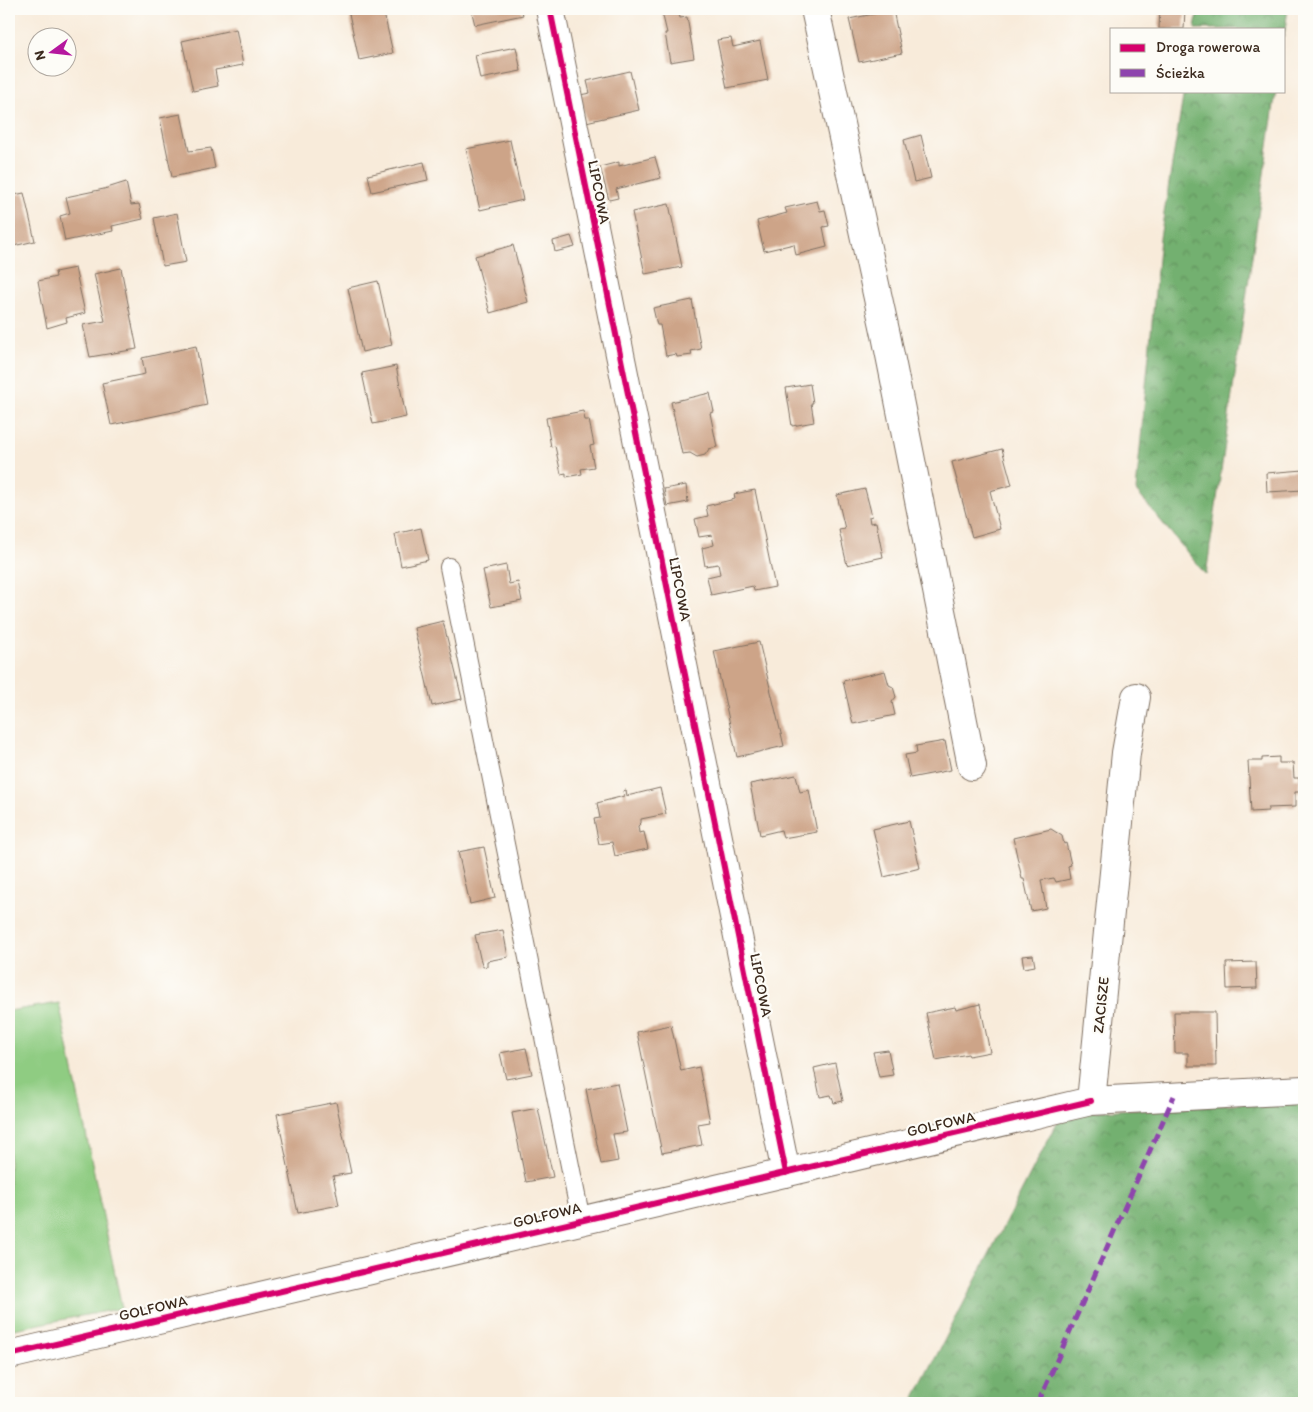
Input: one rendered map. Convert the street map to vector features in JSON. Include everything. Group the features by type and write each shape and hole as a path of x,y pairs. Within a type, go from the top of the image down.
{"street":[{"name":"LIPCOWA","path":"550,9 786,1173"},
{"path":"815,9 886,335 972,766"},
{"name":"ZACISZE","path":"1091,1101 1126,753 1136,697"},
{"path":"1091,1101 1304,1090"},
{"name":"GOLFOWA","path":"9,1356 1091,1101"}],"lane":[{"path":"449,567 581,1220"}],"green space":[{"path":"1198,9 1288,9 1285,28 1195,28"},
{"path":"1184,92 1276,92 1206,575 1136,491 1160,238"},
{"path":"59,1003 122,1308 9,1330 9,1011"},
{"path":"1304,1100 1304,1403 912,1403 1062,1113"}],"building":[{"path":"348,9 383,9 393,53 359,60"},
{"path":"471,9 521,9 523,15 475,25"},
{"path":"654,9 678,9 680,18 687,17 694,58 670,62 665,33 667,33 662,12 655,13"},
{"path":"1160,9 1185,9 1184,28 1159,28"},
{"path":"893,10 902,53 859,62 849,19"},
{"path":"236,29 243,65 215,70 218,86 193,91 182,41"},
{"path":"731,38 733,47 760,41 768,80 727,88 717,40"},
{"path":"516,47 521,71 480,79 475,55"},
{"path":"630,71 639,110 586,122 580,95 590,93 587,81"},
{"path":"181,114 189,151 211,148 215,168 172,177 160,118"},
{"path":"921,135 931,178 914,182 904,140"},
{"path":"510,140 523,200 480,210 466,149"},
{"path":"655,157 661,178 616,189 618,198 609,200 600,167 619,162 619,166"},
{"path":"424,162 428,180 372,192 368,175"},
{"path":"126,182 131,205 139,204 143,219 112,226 113,231 65,241 60,216 70,213 66,197"},
{"path":"24,193 35,241 9,247 9,196"},
{"path":"817,201 820,211 825,210 829,226 823,227 827,247 796,255 794,244 764,251 757,221 787,213 785,208"},
{"path":"669,204 682,267 645,274 632,212"},
{"path":"177,213 186,262 163,266 154,218"},
{"path":"571,236 575,247 555,252 553,241"},
{"path":"513,245 528,302 490,313 475,256"},
{"path":"75,268 85,313 66,318 67,322 47,328 38,281 56,277 55,272"},
{"path":"121,268 137,349 90,357 83,325 105,321 94,274"},
{"path":"378,281 392,345 362,352 348,288"},
{"path":"692,300 701,349 691,351 692,355 677,357 676,354 666,356 660,325 657,325 653,308"},
{"path":"196,346 207,405 111,425 102,383 145,374 142,358"},
{"path":"396,366 406,417 373,424 362,373"},
{"path":"810,384 814,422 792,426 786,388"},
{"path":"710,393 714,412 710,413 717,447 709,449 705,455 697,457 690,453 682,454 671,402"},
{"path":"583,411 585,420 589,420 594,445 590,446 594,467 581,469 582,474 566,477 566,473 561,474 555,446 551,447 546,418"},
{"path":"1002,449 1012,485 990,491 1000,529 972,537 952,462"},
{"path":"1304,470 1304,490 1267,492 1266,473"},
{"path":"686,485 688,502 667,506 664,489"},
{"path":"865,489 872,516 869,517 870,523 876,522 883,557 847,565 839,530 845,529 837,495"},
{"path":"755,490 775,587 754,591 753,586 711,595 707,577 720,574 718,564 705,566 702,548 714,545 712,535 699,537 695,519 708,516 706,506 735,499 734,494"},
{"path":"421,528 428,560 401,566 395,534"},
{"path":"506,565 509,584 518,582 522,601 491,607 483,570"},
{"path":"443,621 462,699 432,706 414,628"},
{"path":"759,642 784,746 737,757 714,651"},
{"path":"885,671 889,685 893,687 896,697 892,702 895,715 853,724 843,681"},
{"path":"945,741 951,770 910,778 905,755 917,753 916,746"},
{"path":"1279,757 1279,763 1293,763 1294,778 1299,778 1300,792 1295,792 1295,807 1268,808 1268,811 1251,812 1248,761 1262,761 1262,758"},
{"path":"796,775 800,792 809,790 817,832 783,838 781,830 760,835 750,784"},
{"path":"660,788 666,814 641,819 641,823 638,826 639,833 644,832 648,849 615,856 612,842 599,844 594,819 600,818 597,803 624,796 623,791 626,790 627,796"},
{"path":"909,821 920,868 884,877 873,829"},
{"path":"1051,829 1062,836 1064,844 1066,843 1071,865 1068,866 1070,879 1056,882 1054,878 1041,880 1046,908 1031,911 1013,838"},
{"path":"484,847 495,898 470,904 458,852"},
{"path":"503,930 508,957 487,961 487,966 483,967 475,935"},
{"path":"1033,955 1035,966 1024,968 1022,956"},
{"path":"1256,962 1257,988 1227,989 1226,963"},
{"path":"980,1004 990,1052 936,1060 926,1013 955,1007 956,1010"},
{"path":"1174,1012 1215,1012 1216,1066 1188,1066 1188,1053 1175,1053"},
{"path":"671,1025 681,1071 699,1067 710,1122 698,1124 702,1145 662,1153 637,1032"},
{"path":"526,1048 532,1074 506,1079 500,1053"},
{"path":"888,1050 893,1075 879,1077 873,1052"},
{"path":"835,1063 843,1101 834,1103 831,1095 820,1097 814,1068"},
{"path":"617,1083 627,1132 613,1134 618,1161 601,1164 586,1089"},
{"path":"336,1102 351,1173 333,1176 339,1205 298,1213 277,1114"},
{"path":"538,1108 553,1177 526,1182 512,1113"}],"marked path":[{"path":"1038,1403 1174,1096"}],"cycle path":[{"path":"550,9 786,1173"},
{"path":"9,1355 1091,1101"}]}
